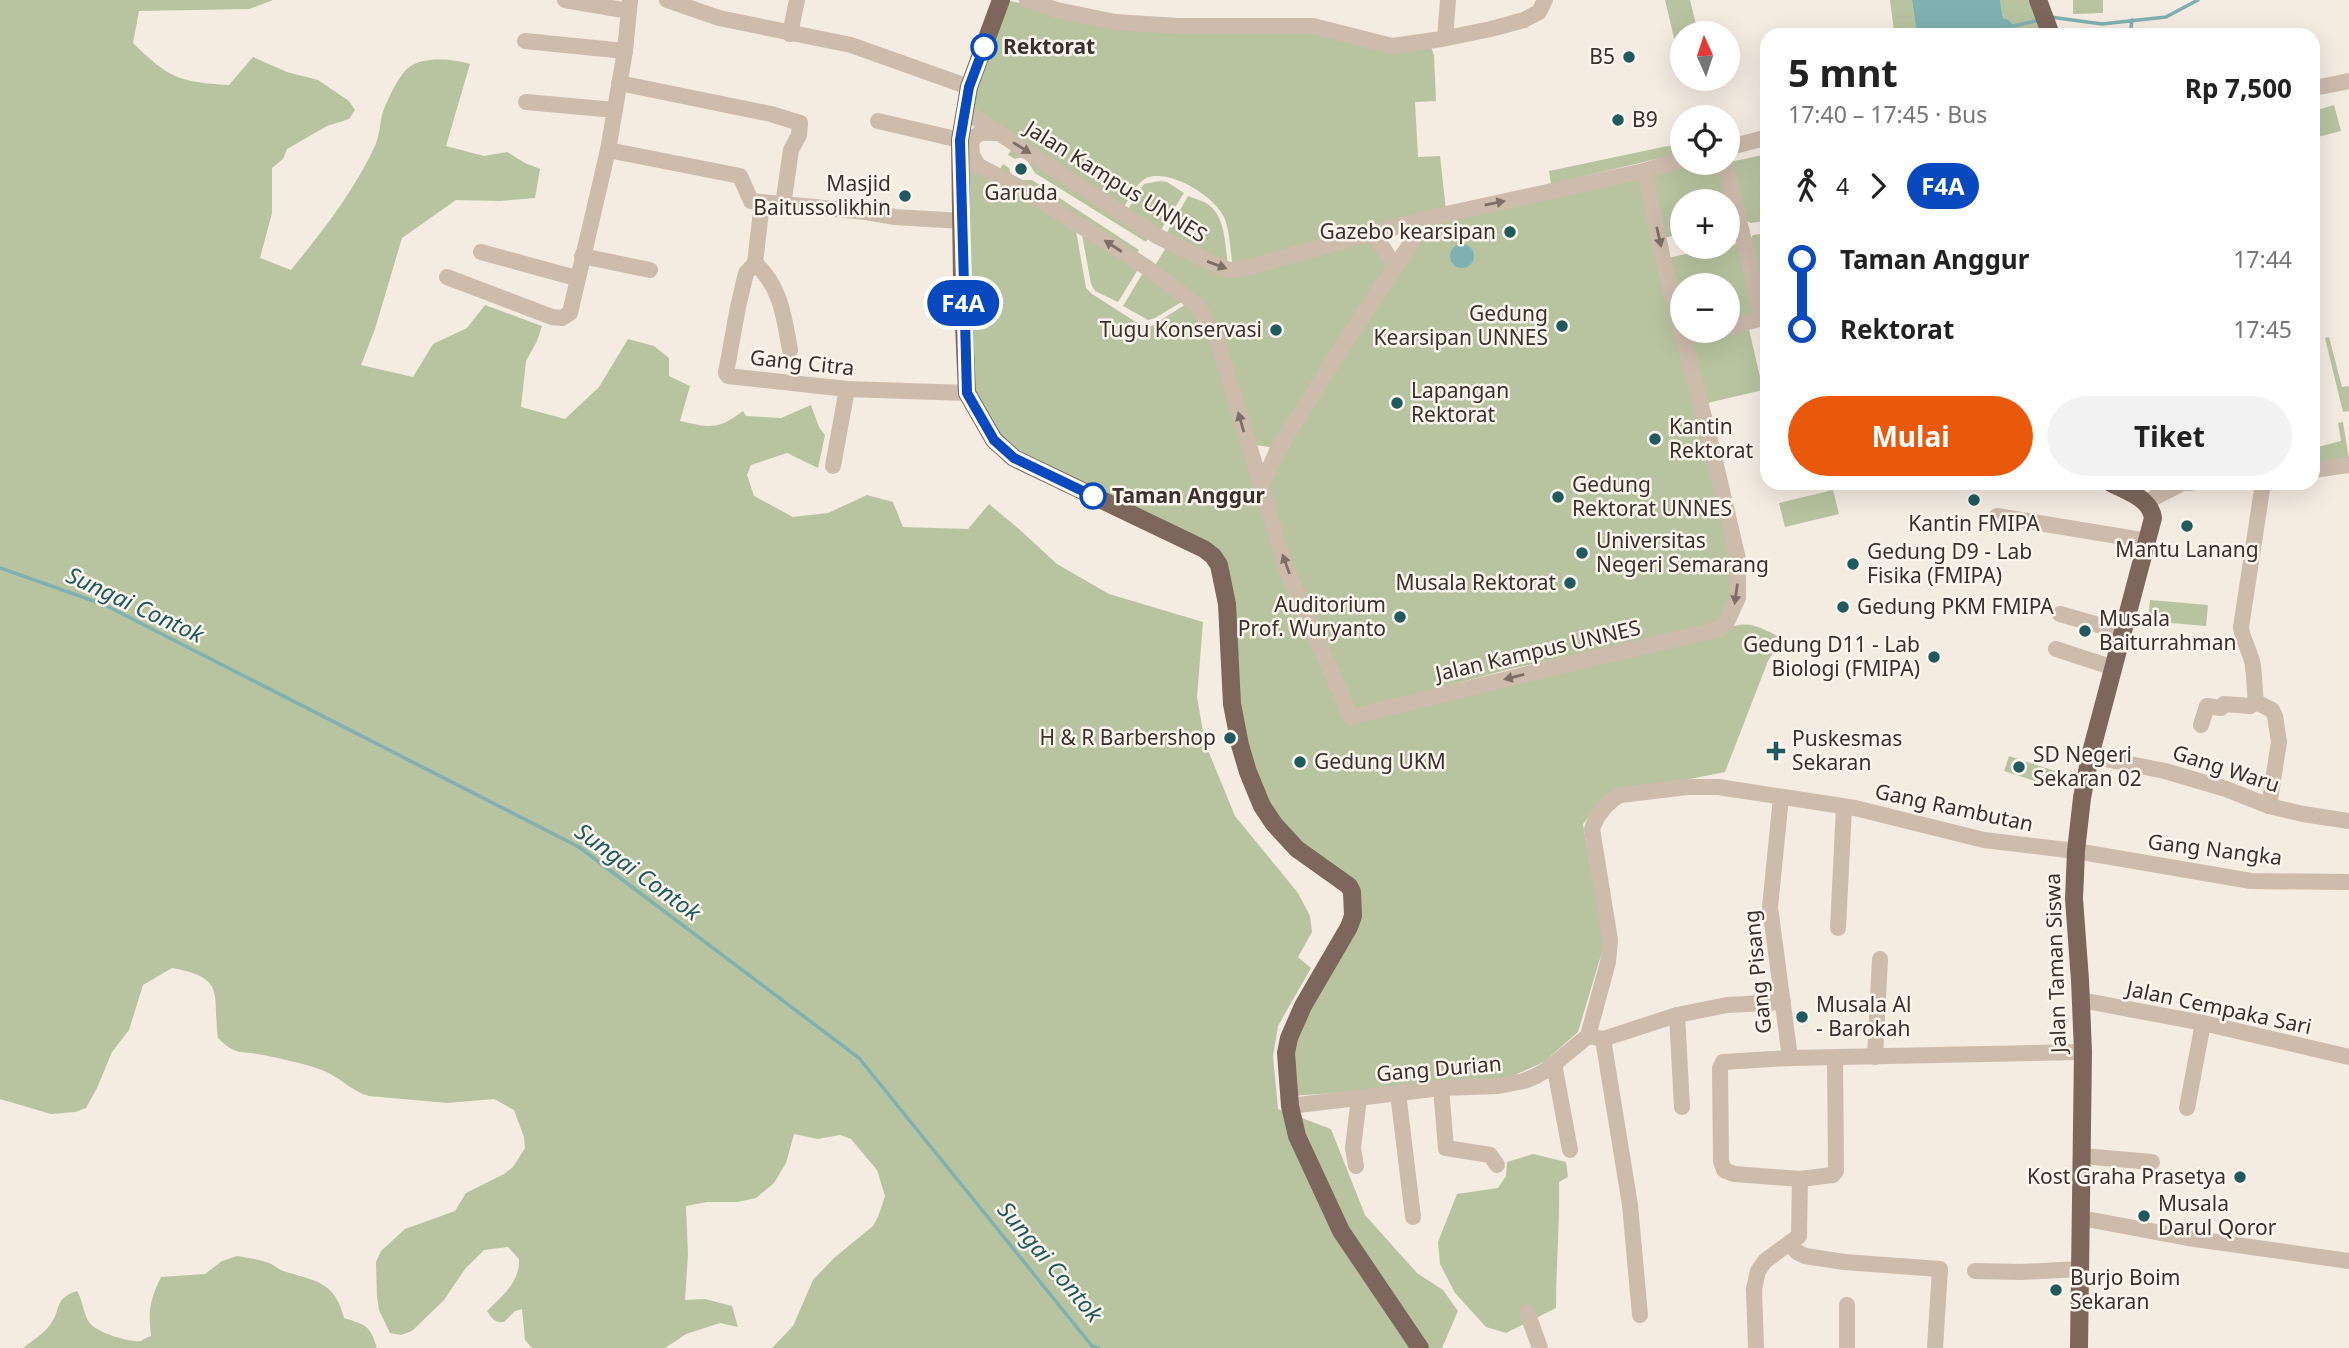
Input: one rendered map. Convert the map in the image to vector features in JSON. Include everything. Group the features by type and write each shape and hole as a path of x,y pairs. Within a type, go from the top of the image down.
{"main road":[{"path":"1001,0 969,87 960,148 967,393 994,440 1014,458 1204,549 1219,565 1227,604 1232,704 1248,772 1262,806 1274,824 1297,849 1349,886 1354,903 1349,927 1303,1006 1289,1038 1286,1052 1290,1106 1297,1136 1341,1231 1420,1348"},
{"path":"2039,0 2048,28"},
{"path":"2124,490 2146,502"},
{"name":"Jalan Taman Siswa","path":"2079,1348 2083,1052 2074,899 2076,851 2090,756 2153,518 2146,502"}],"street":[{"path":"447,277 552,317 562,318 569,313 608,150 630,5 565,0"},
{"path":"667,0 719,18 851,45 969,87"},
{"path":"790,34 797,0"},
{"path":"1027,0 1057,10 1115,22 1178,26 1313,26 1392,46 1446,38 1524,20 1539,12 1545,0"},
{"path":"1446,38 1448,0"},
{"path":"525,41 625,51"},
{"path":"2320,87 2349,81"},
{"path":"620,83 771,114 800,123 799,135 791,150 783,205"},
{"path":"2320,98 2349,92"},
{"path":"526,102 615,110"},
{"name":"Jalan Kampus UNNES","path":"965,111 1157,236 1231,270 1428,218 1670,163"},
{"name":"Jalan Kampus UNNES","path":"878,121 960,148 977,164 1146,267 1196,304 1217,339 1286,568 1351,717 1720,629 1726,624 1738,598 1738,559 1685,343"},
{"path":"977,164 971,155 971,140 980,133 996,133"},
{"path":"1740,145 1760,139"},
{"path":"608,150 740,176 751,201 762,204 962,221"},
{"name":"Jalan Kampus UNNES","path":"1644,171 1670,282"},
{"path":"1728,175 1760,299"},
{"name":"Gang Citra","path":"762,204 755,263 746,273 727,375 847,390 967,393"},
{"path":"1261,487 1277,451 1428,218"},
{"path":"1373,232 1395,267"},
{"path":"481,252 576,278"},
{"path":"582,256 650,270"},
{"path":"755,263 773,284 783,311 790,350"},
{"path":"1740,324 1760,319"},
{"path":"833,466 847,390"},
{"path":"1248,446 1277,451"},
{"path":"2320,469 2349,465"},
{"path":"2146,502 2169,490"},
{"path":"2256,702 2256,678 2241,627 2262,490"},
{"path":"1997,516 2148,541"},
{"path":"2060,614 2123,632"},
{"path":"2056,649 2114,668"},
{"path":"2202,725 2207,706 2250,706 2256,702"},
{"path":"2256,702 2272,710 2279,734 2269,806"},
{"name":"Gang Waru","path":"2090,756 2165,771 2226,789 2269,806 2349,821"},
{"name":"Gang Rambutan","path":"1595,1038 1610,940 1592,832 1595,821 1613,799 1620,795 1687,787 1718,787 1844,807 1984,840 2076,851"},
{"name":"Gang Pisang","path":"1781,797 1770,907 1790,1058 2083,1052"},
{"path":"1838,928 1844,807"},
{"name":"Gang Nangka","path":"2076,851 2252,881 2349,882"},
{"path":"1875,1057 1880,959"},
{"name":"Jalan Cempaka Sari","path":"2081,1000 2203,1023 2349,1057"},
{"name":"Gang Durian","path":"1290,1106 1441,1088 1511,1083 1536,1076 1595,1038 1677,1015 1727,1005 1783,1002"},
{"path":"1677,1015 1682,1107"},
{"path":"2188,1108 2203,1023"},
{"path":"1595,1038 1630,1205 1640,1315"},
{"path":"1790,1058 1723,1062 1720,1068 1721,1164 1724,1170 1734,1174 1800,1179 1833,1175 1836,1171 1835,1058"},
{"path":"1554,1064 1570,1150"},
{"path":"1441,1088 1446,1148 1490,1155 1497,1165"},
{"path":"1398,1093 1413,1217"},
{"path":"1356,1166 1353,1148 1359,1098"},
{"path":"2082,1157 2152,1162"},
{"path":"1755,1348 1755,1279 1765,1261 1799,1236 1800,1179"},
{"path":"2081,1218 2188,1238 2349,1261"},
{"path":"1790,1243 1797,1252 1805,1256 1853,1263 1940,1269 1935,1348"},
{"path":"1975,1271 2080,1269"},
{"path":"1847,1305 1847,1348"},
{"path":"1527,1312 1540,1348"}],"green space":[{"path":"0,0 273,0 249,9 139,11 133,43 166,71 186,80 229,85 253,57 287,72 318,80 349,101 355,110 349,119 327,126 287,149 283,159 272,168 272,213 260,258 291,270 326,226 367,163 376,142 386,104 404,72 414,64 430,60 470,64 446,146 484,156 507,152 540,169 535,198 500,201 456,200 402,238 375,329 361,365 413,377 433,344 467,328 485,305 542,326 526,361 521,407 565,419 599,387 628,339 654,346 669,358 669,376 690,386 680,421 713,426 727,422 743,411 746,416 781,418 811,405 825,435 818,468 787,453 751,465 747,475 754,496 793,517 828,513 867,495 893,502 903,527 968,529 989,504 1057,564 1109,594 1203,622 1197,697 1205,743 1235,816 1298,893 1310,916 1312,932 1298,957 1311,968 1278,1026 1273,1056 1278,1109 1331,1129 1365,1215 1417,1273 1443,1290 1458,1311 1442,1348 772,1348 793,1326 813,1280 834,1258 873,1226 885,1196 877,1170 851,1139 840,1135 818,1139 794,1134 786,1163 774,1183 756,1198 686,1206 688,1254 685,1300 705,1299 732,1306 738,1327 720,1323 686,1334 665,1348 532,1348 525,1340 522,1309 515,1311 504,1322 496,1321 487,1311 509,1288 517,1275 519,1259 508,1247 484,1250 465,1269 444,1300 412,1331 401,1335 390,1333 379,1310 376,1262 381,1251 405,1229 455,1211 466,1193 513,1167 525,1148 514,1110 494,1099 447,1103 369,1096 315,1068 235,1050 218,1038 216,1000 210,983 190,972 172,968 143,985 129,1030 112,1052 86,1108 51,1114 0,1099"},
{"path":"1006,0 1123,27 1280,29 1430,45 1434,55 1436,101 1415,102 1418,157 1440,156 1446,210 1233,266 1224,217 1211,201 1190,186 1167,177 1146,178 1123,208 974,112 974,88"},
{"path":"1665,0 1690,0 1695,21 1670,21"},
{"path":"1890,0 1912,0 1916,28 1894,28"},
{"path":"2000,0 2031,0 2041,28 2013,28 2009,20 2003,18"},
{"path":"2073,0 2103,0 2103,13 2073,14"},
{"path":"2334,105 2341,131 2320,136 2320,109"},
{"path":"1670,146 1670,156 1551,184 1549,171"},
{"path":"1013,147 1149,236 1146,242 1035,173 1025,159 1015,159 1008,155"},
{"path":"1760,156 1760,222 1751,223 1744,220 1740,189 1737,189 1733,175 1740,175 1740,160"},
{"path":"967,164 1075,225 1086,288 1136,322 1150,327 1189,302 1212,341 1349,721 1721,632 1737,625 1758,627 1781,638 1768,661 1725,772 1605,796 1583,824 1604,945 1578,1032 1544,1062 1501,1081 1292,1096 1290,1039 1357,894 1305,850 1267,804 1243,745 1221,561 1017,453 1001,438 972,392"},
{"path":"1003,164 1009,168 1011,175 1021,180 1032,180 1139,250 1136,255 998,172"},
{"path":"1670,168 1670,175 1724,175 1727,189 1670,189 1670,237 1663,238 1648,174"},
{"path":"1641,175 1670,295 1670,343 1681,343 1734,561 1734,596 1719,624 1506,670 1353,711 1289,566 1263,488 1429,220"},
{"path":"1167,182 1184,193 1159,233 1127,211 1144,184"},
{"path":"1188,196 1209,205 1219,217 1228,265 1165,236"},
{"path":"1081,229 1139,268 1118,302 1095,291 1091,284"},
{"path":"1760,234 1760,282 1749,241 1753,235"},
{"path":"1372,236 1392,266 1276,448 1249,444 1221,346 1154,267 1167,246 1213,269"},
{"path":"1740,243 1759,316 1740,320 1740,273 1671,273 1667,258 1740,259"},
{"path":"1144,271 1185,300 1148,320 1123,306"},
{"path":"1748,325 1760,377 1760,391 1703,404 1688,343 1740,343 1740,327"},
{"path":"2329,337 2342,387 2349,386 2349,411 2343,412 2325,338"},
{"path":"2343,422 2349,459 2320,463 2320,446 2341,441 2338,423"},
{"path":"1833,490 1839,514 1785,527 1779,503"},
{"path":"2150,600 2208,605 2206,626 2148,621"},
{"path":"2009,756 2055,771 2050,786 2004,771"},
{"path":"1533,1154 1566,1162 1568,1177 1559,1182 1556,1308 1506,1333 1486,1327 1455,1293 1440,1264 1438,1242 1457,1194 1498,1188 1506,1176 1507,1162"},
{"path":"237,1256 265,1262 322,1284 335,1296 344,1318 369,1330 377,1348 23,1348 50,1325 64,1297 77,1291 87,1318 93,1326 113,1336 141,1341 151,1336 151,1305 161,1277 205,1274 222,1261"}],"water":[{"path":"1912,0 2000,0 2003,18 2014,26 2013,28 1916,28"},
{"path":"1457,244 1467,244 1474,251 1474,261 1467,268 1457,268 1450,261 1450,251"}],"waterway":[{"path":"2050,17 2102,24 2166,17 2198,0"},
{"path":"2014,26 2039,20"},
{"path":"2131,28 2132,20"},
{"name":"Sungai Contok","path":"0,568 105,605 579,847 859,1058 1092,1346 1098,1348"}],"bus line":[{"name":"F4A","path":"984,47 969,87 960,140 967,393 994,440 1014,458 1093,496"}],"place":[{"name":"Rektorat","path":"984,47"},
{"name":"B5","path":"1629,57"},
{"name":"B9","path":"1618,120"},
{"name":"Garuda","path":"1021,169"},
{"name":"Masjid Baitussolikhin","path":"905,196"},
{"name":"Gazebo kearsipan","path":"1510,232"},
{"name":"Gedung Kearsipan UNNES","path":"1562,326"},
{"name":"Tugu Konservasi","path":"1276,330"},
{"name":"Lapangan Rektorat","path":"1397,403"},
{"name":"Kantin Rektorat","path":"1655,439"},
{"name":"Taman Anggur","path":"1093,496"},
{"name":"Gedung Rektorat UNNES","path":"1558,497"},
{"name":"Kantin FMIPA","path":"1974,500"},
{"name":"Mantu Lanang","path":"2187,526"},
{"name":"Universitas Negeri Semarang","path":"1582,553"},
{"name":"Gedung D9 - Lab Fisika (FMIPA)","path":"1853,564"},
{"name":"Musala Rektorat","path":"1570,583"},
{"name":"Gedung PKM FMIPA","path":"1843,607"},
{"name":"Auditorium Prof. Wuryanto","path":"1400,617"},
{"name":"Musala Baiturrahman","path":"2085,631"},
{"name":"Gedung D11 - Lab Biologi (FMIPA)","path":"1934,657"},
{"name":"H & R Barbershop","path":"1230,738"},
{"name":"Puskesmas Sekaran","path":"1776,751"},
{"name":"Gedung UKM","path":"1300,762"},
{"name":"SD Negeri Sekaran 02","path":"2019,767"},
{"name":"Musala Al - Barokah","path":"1802,1017"},
{"name":"Kost Graha Prasetya","path":"2240,1177"},
{"name":"Musala Darul Qoror","path":"2144,1216"},
{"name":"Burjo Boim Sekaran","path":"2056,1290"}]}
